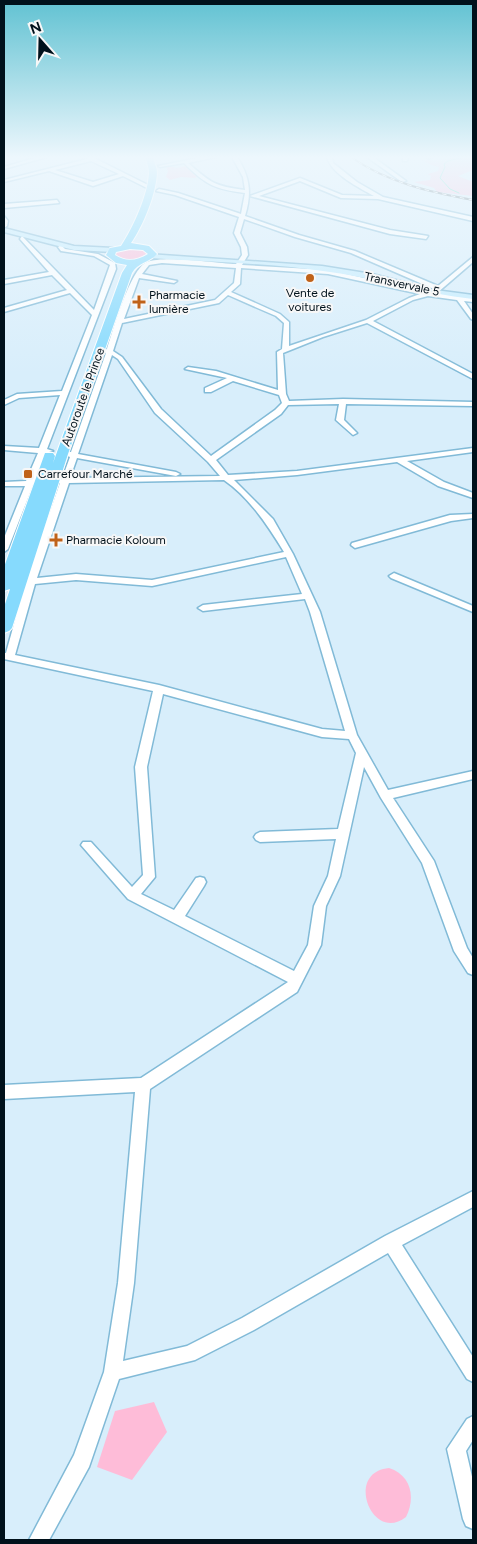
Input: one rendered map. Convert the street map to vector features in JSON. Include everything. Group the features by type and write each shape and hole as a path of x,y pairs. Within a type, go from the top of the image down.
{"main road":[{"path":"4,232 114,255 124,247 136,229"},
{"path":"144,229 142,241 147,255"},
{"path":"4,232 61,247 114,255 147,255"},
{"path":"124,247 147,255"},
{"name":"Autoroute le Prince","path":"4,628 53,481 58,453 112,279 114,255"},
{"name":"Transvervale 5","path":"147,255 239,264 322,268 372,276 434,292 473,298"},
{"name":"Autoroute le Prince","path":"4,587 35,483 58,453 105,351 121,304 131,266 147,255"}],"street":[{"path":"120,322 217,302 237,284 239,264 245,255 244,247 237,233 238,229"},
{"path":"278,229 353,252 434,292 460,299 473,298"},
{"path":"379,229 426,237"},
{"path":"22,238 53,273 95,314"},
{"path":"61,247 63,250 96,255 113,264 112,279 95,314 65,393 58,453 66,482 7,656 159,690 322,733 352,735"},
{"path":"286,403 282,394 280,352 368,321 411,299 434,292 473,260"},
{"path":"239,264 162,261 147,264 134,280 121,304 120,322 105,351 120,358 158,411 211,460 226,478 235,484 270,521 289,554 315,612 352,735 385,796 428,862 461,951 473,970"},
{"path":"4,282 53,273"},
{"path":"138,275 144,278 174,281"},
{"path":"4,310 72,291"},
{"path":"228,293 278,315 287,323 285,350"},
{"path":"460,299 473,318"},
{"path":"368,321 473,377"},
{"path":"188,369 214,372 282,394"},
{"path":"208,390 233,378"},
{"path":"4,403 17,396 65,393"},
{"path":"211,460 278,412 286,403 343,401 473,404"},
{"path":"343,401 340,420 353,433"},
{"path":"4,448 58,453 149,470 206,478"},
{"path":"53,481 226,478 297,473 473,450"},
{"path":"399,460 441,484 473,496"},
{"path":"4,484 35,483 4,549"},
{"path":"355,545 450,518 473,516"},
{"path":"31,581 76,577 152,583 289,554"},
{"path":"394,576 473,609"},
{"path":"203,608 308,596"},
{"path":"132,895 149,877 141,767 159,690"},
{"path":"4,1092 143,1085 292,988 314,945 320,906 334,876 361,754"},
{"path":"385,796 473,775"},
{"path":"260,837 343,834"},
{"path":"87,845 132,895 296,978"},
{"path":"176,918 200,882"},
{"path":"38,1540 82,1460 113,1372 126,1283 143,1085"},
{"path":"113,1372 189,1354 248,1324 391,1242 473,1199"},
{"path":"391,1242 473,1373"},
{"path":"473,1425 456,1448 473,1519"}],"shaded area":[{"path":"123,248 144,249 147,253 139,259 118,259 113,253"},
{"path":"154,1402 167,1432 132,1480 97,1467 115,1411"},
{"path":"389,1468 396,1471 407,1481 411,1495 411,1502 406,1517 394,1523 383,1521 374,1514 368,1504 366,1492 368,1481 375,1472"}],"place":[{"name":"Vente de voitures","path":"310,278"},
{"name":"Pharmacie lumière","path":"139,302"},
{"name":"Carrefour Marché","path":"28,474"},
{"name":"Pharmacie Koloum","path":"56,540"}]}
